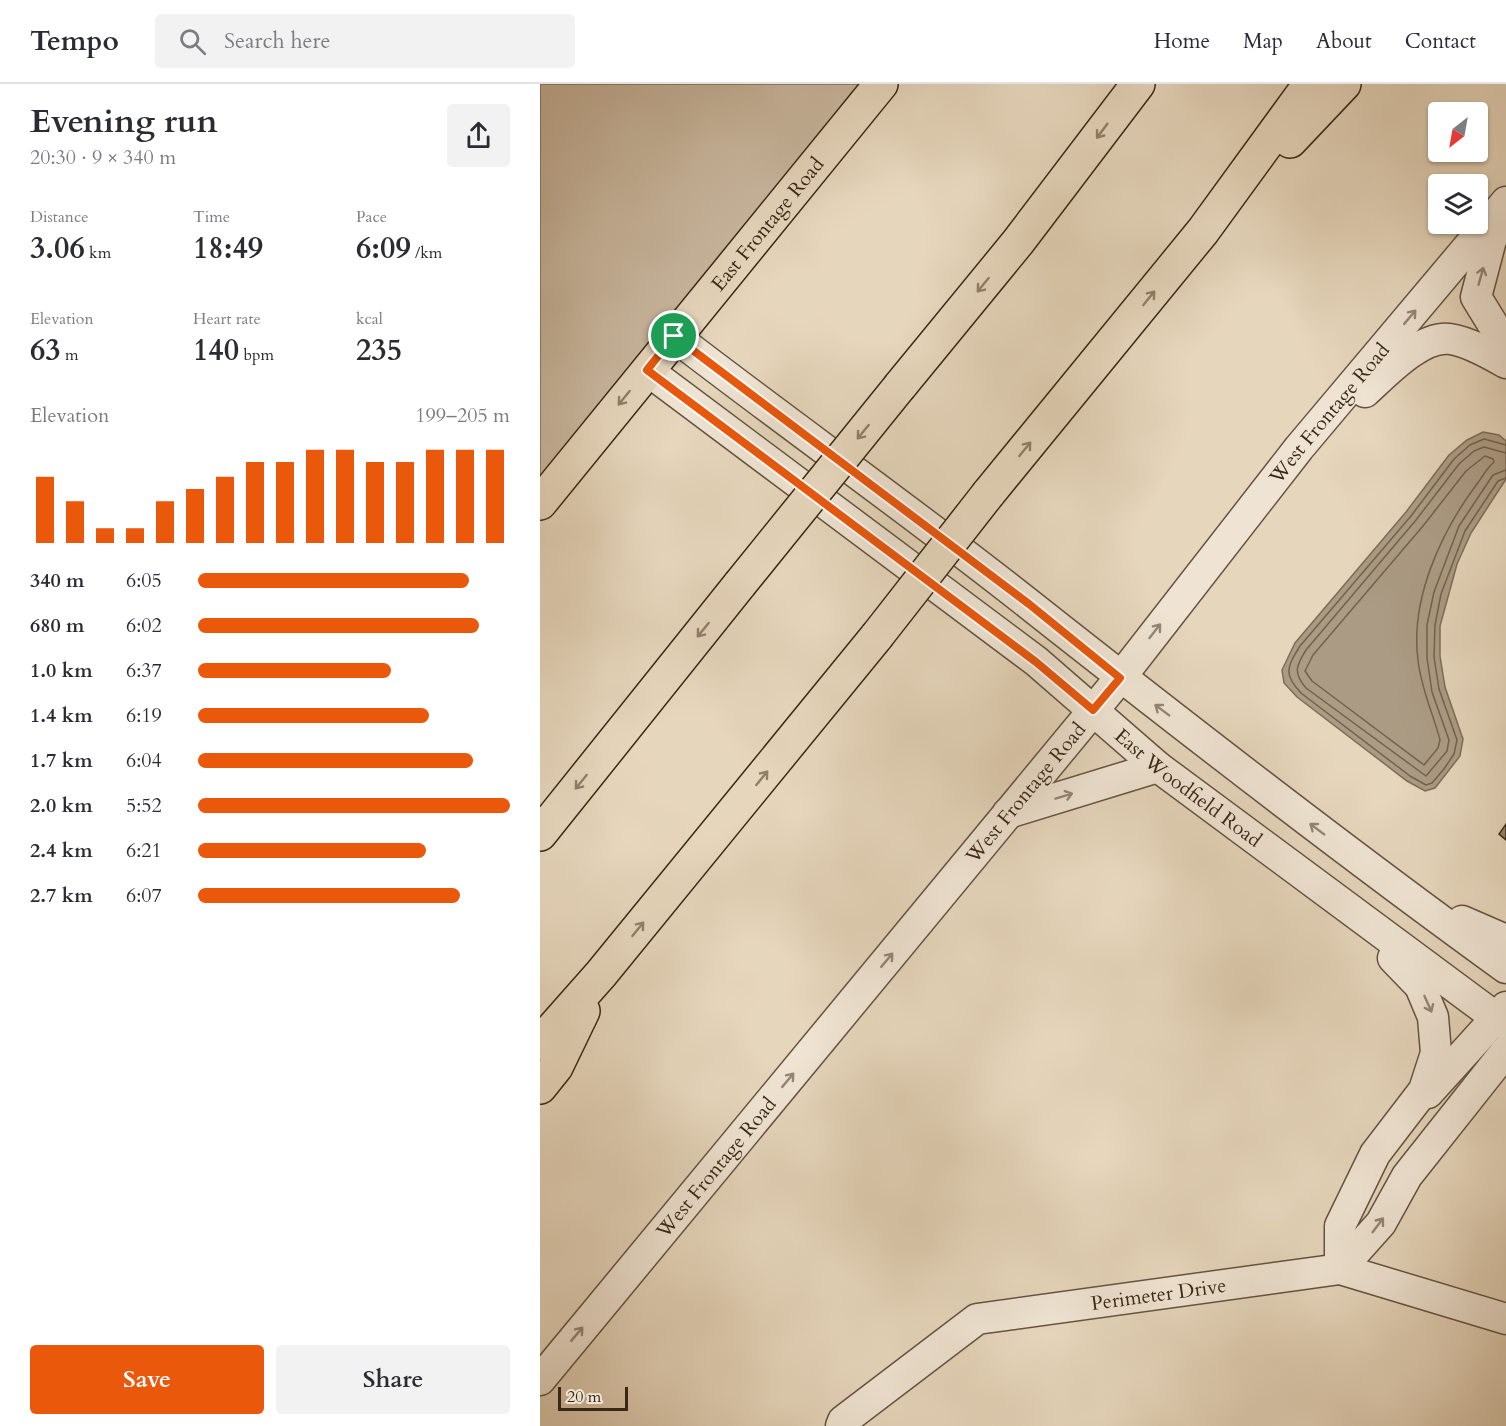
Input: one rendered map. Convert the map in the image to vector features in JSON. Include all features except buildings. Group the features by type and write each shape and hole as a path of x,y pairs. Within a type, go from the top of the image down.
{"main road":[{"name":"East Frontage Road","path":"540,503 880,84"},
{"path":"540,834 1018,242 1138,84"},
{"path":"540,1043 601,974 877,636 988,494 1203,231 1310,84"},
{"path":"1203,231 1344,84"},
{"path":"540,1087 556,1067 601,974"}],"street":[{"name":"West Frontage Road","path":"540,1380 1120,678 1299,448 1506,202"},
{"path":"1506,212 1491,240 1476,297 1506,346"},
{"path":"674,336 1029,604 1120,678 1412,900 1506,968"},
{"path":"1299,448 1417,348 1449,339 1486,352 1506,363"},
{"name":"East Woodfield Road","path":"647,370 1036,662 1158,767 1502,1016"},
{"path":"1008,813 1158,767"},
{"path":"1336,897 1420,986 1433,1017 1436,1053 1424,1090 1375,1154 1340,1227 1340,1269"},
{"path":"1412,900 1506,940"},
{"path":"1375,1154 1502,1016"},
{"path":"1340,1269 1381,1223 1407,1176 1506,1051"},
{"name":"Perimeter Drive","path":"841,1426 843,1421 977,1319 1340,1269 1506,1319"}],"shaded area":[{"path":"540,84 881,84 540,504"}],"water":[{"path":"1483,432 1499,435 1506,441 1506,479 1471,533 1457,564 1440,626 1440,656 1445,687 1463,739 1460,756 1435,788 1425,791 1407,781 1297,697 1284,683 1282,670 1295,643 1406,512 1449,455 1467,440"}],"route":[{"path":"674,336 1029,604 1120,678 1093,710 1036,662 647,370 674,336"}]}
